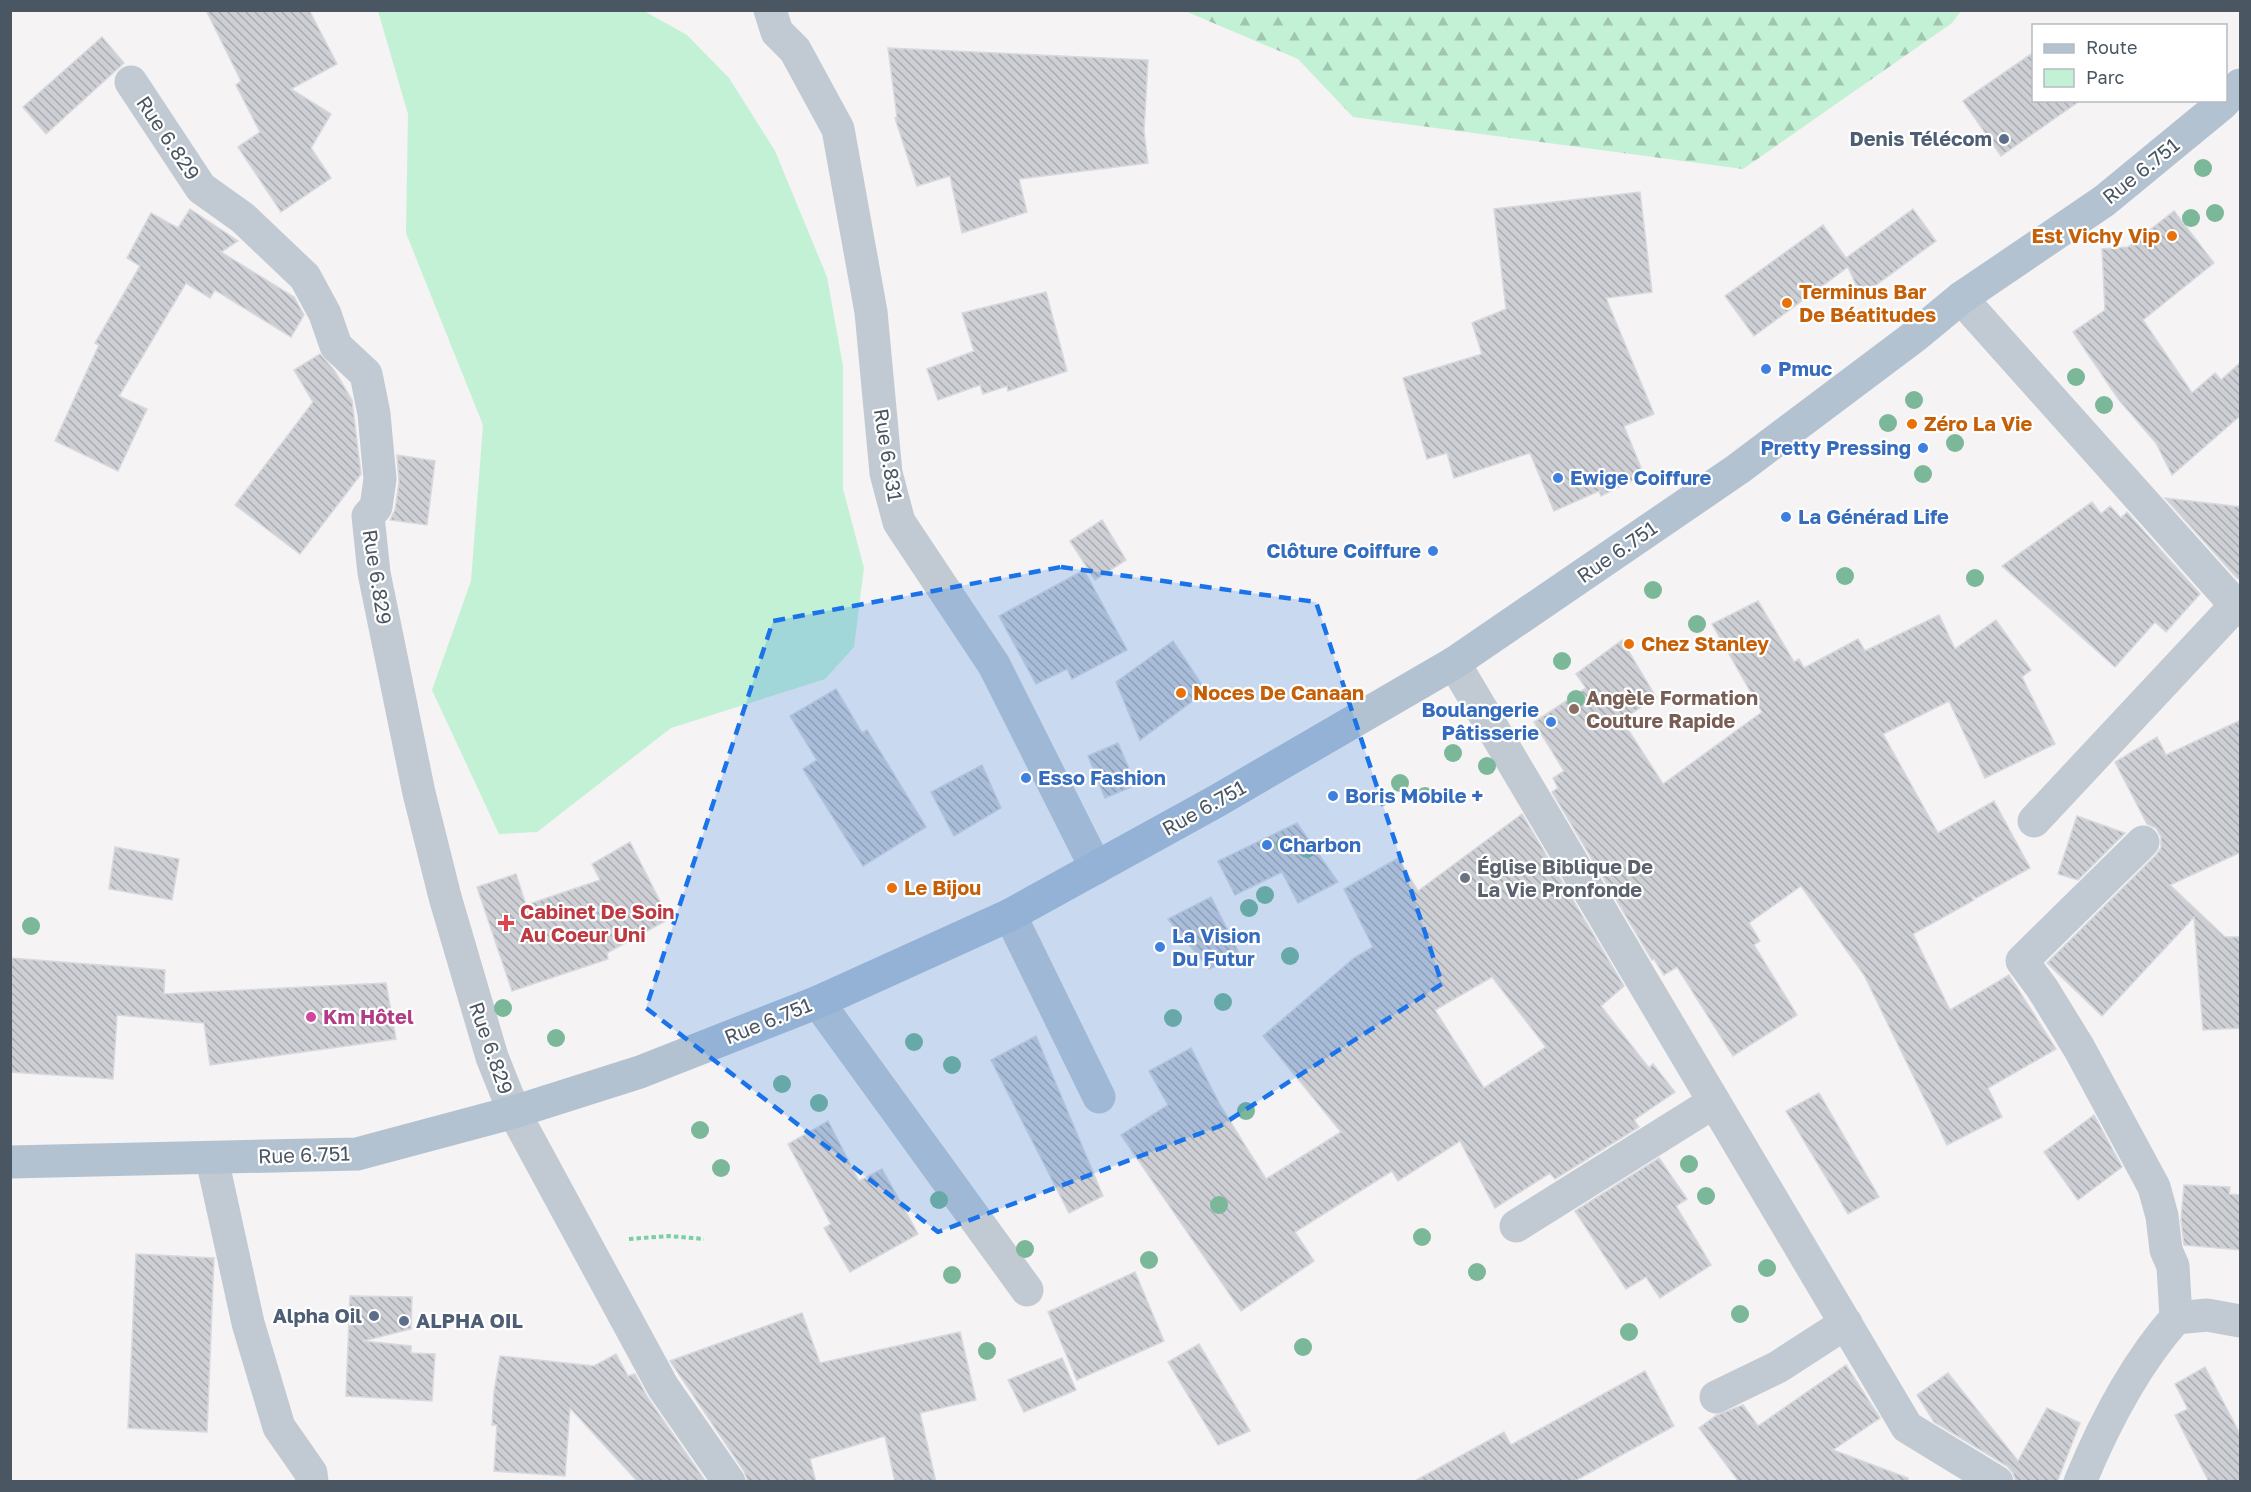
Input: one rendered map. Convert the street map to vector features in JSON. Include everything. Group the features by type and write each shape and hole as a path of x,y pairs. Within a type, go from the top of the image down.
{"main road":[{"name":"Rue 6.751","path":"2227,99 2241,85"},
{"name":"Rue 6.751","path":"10,1161 212,1159 357,1154 514,1112 639,1072 818,1002 1010,915 1454,663 1738,468 1916,336 1961,298 2104,201 2224,102"}],"street":[{"name":"Rue 6.831","path":"770,10 777,32 795,50 838,129 871,312 886,473 899,522 994,665 1095,868"},
{"name":"Rue 6.829","path":"131,82 201,188 243,218 305,277 325,314 336,345 366,374 374,414 380,479 376,507 368,516 380,607 419,793 445,897 492,1057 514,1112 663,1387 729,1482"},
{"path":"1961,298 2239,608 2034,820"},
{"path":"1454,663 1907,1427 1997,1482"},
{"path":"2143,842 2022,961 2042,988 2079,1048 2154,1187 2162,1216 2166,1250 2173,1266 2176,1318"},
{"path":"1010,915 1099,1097"},
{"path":"818,1002 1027,1290"},
{"path":"1516,1226 1714,1102"},
{"path":"212,1159 242,1300 279,1427 311,1473 312,1482"},
{"path":"2080,1482 2101,1431 2156,1341 2176,1318 2207,1315 2241,1321"},
{"path":"1716,1397 1778,1367 1846,1323"}],"path":[{"path":"586,1244 669,1236 704,1239"}],"highlighted area":[{"path":"1061,567 1316,602 1442,984 1220,1126 938,1232 646,1008 773,621"}],"green space":[{"path":"378,11 644,11 687,35 729,78 775,151 827,277 843,366 843,489 864,568 854,647 825,679 671,728 537,832 499,834 432,690 471,581 483,425 406,233 408,114"},
{"path":"1185,11 1961,11 1952,23 1743,169 1353,117 1298,59"}],"building":[{"path":"206,10 309,10 337,64 291,89 331,114 311,148 331,178 281,212 238,147 260,132 236,85 241,81"},
{"path":"102,37 124,63 46,134 23,107"},
{"path":"888,48 1148,60 1144,131 1148,163 1019,179 1027,212 962,233 950,176 917,186 895,118 897,117"},
{"path":"2032,53 2032,102 2078,102 2001,156 1963,101"},
{"path":"1640,192 1652,292 1606,298 1654,414 1624,426 1644,475 1601,496 1599,491 1554,511 1530,453 1454,478 1447,453 1427,459 1403,378 1482,354 1472,323 1506,309 1494,209"},
{"path":"190,209 238,241 221,252 294,297 304,315 291,337 215,290 210,298 186,283 119,396 147,409 118,471 55,441 99,345 95,343 140,266 127,258 151,213 178,228"},
{"path":"1913,209 1936,241 1861,296 1848,267 1754,336 1725,296 1823,225 1846,258"},
{"path":"2174,211 2214,263 2143,320 2192,393 2215,373 2221,380 2241,362 2241,415 2172,475 2156,443 2119,400 2073,332 2105,310 2102,249 2128,247"},
{"path":"1046,292 1067,371 1008,391 1007,386 983,394 980,385 938,400 927,369 974,351 962,313"},
{"path":"320,354 334,370 352,400 361,474 300,554 235,505 313,402 294,370"},
{"path":"397,455 435,461 427,525 390,520 395,510 399,482"},
{"path":"2165,498 2241,507 2241,579 2237,578"},
{"path":"2092,502 2101,514 2110,506 2121,518 2127,512 2200,594 2166,632 2155,622 2115,667 2002,566"},
{"path":"1102,520 1126,560 1095,580 1070,541"},
{"path":"1084,570 1127,650 1072,679 1067,669 1036,684 999,616"},
{"path":"1758,601 1794,662 1799,659 1804,668 1858,639 1865,651 1939,615 1955,649 1996,620 2031,670 2022,677 2055,744 1985,778 1949,701 1883,734 1938,833 1994,801 2030,868 1976,898 1969,892 1974,900 1913,934 1950,1010 2009,975 2056,1049 1988,1088 2002,1117 1947,1145 1864,975 1801,886 1749,923 1760,941 1754,945 1797,1015 1733,1056 1677,967 1664,975 1654,959 1652,960 1552,792 1558,788 1553,778 1564,771 1534,722 1586,688 1576,674 1622,640 1656,697 1622,720 1663,784 1762,712 1712,624"},
{"path":"1173,641 1206,691 1140,740 1116,682"},
{"path":"836,689 862,733 867,730 926,827 863,866 803,769 817,760 790,716"},
{"path":"2241,720 2241,852 2170,885 2225,937 2241,937 2241,1028 2203,1030 2194,917 2102,1016 2047,963 2161,848 2161,837 2156,828 2147,824 2115,762 2157,737 2166,755"},
{"path":"1118,743 1136,785 1105,798 1088,756"},
{"path":"982,765 1001,808 954,836 931,792"},
{"path":"1522,814 1624,986 1601,1006 1649,1068 1653,1064 1675,1092 1634,1120 1639,1127 1555,1179 1550,1173 1495,1208 1460,1141 1398,1181 1392,1171 1295,1232 1314,1261 1241,1311 1121,1135 1168,1105 1149,1071 1191,1048 1220,1105 1266,1179 1341,1132 1263,1036 1354,958 1373,947 1344,889 1398,858 1418,891","holes":["1492,977 1546,1047 1484,1088 1435,1010"]},
{"path":"2077,816 2125,833 2078,880 2058,874"},
{"path":"1297,823 1338,882 1298,903 1282,872 1235,895 1218,861"},
{"path":"630,842 669,919 607,953 608,959 512,991 477,887 516,874 526,905 600,880 592,864"},
{"path":"115,847 179,859 172,900 109,889"},
{"path":"1211,897 1240,955 1209,969 1168,919"},
{"path":"10,958 165,970 164,994 386,983 396,1039 210,1065 204,1023 117,1015 113,1079 10,1072"},
{"path":"1036,1036 1103,1196 1069,1213 991,1060"},
{"path":"1819,1093 1879,1197 1848,1214 1786,1111"},
{"path":"2094,1115 2122,1167 2078,1200 2044,1152"},
{"path":"828,1121 859,1181 882,1169 918,1234 850,1272 824,1228 831,1224 788,1144"},
{"path":"1659,1158 1687,1199 1676,1206 1711,1265 1660,1298 1646,1277 1626,1289 1575,1211"},
{"path":"2184,1185 2230,1187 2229,1194 2241,1195 2241,1250 2184,1245 2181,1220"},
{"path":"136,1254 214,1258 207,1432 128,1428"},
{"path":"1135,1272 1164,1341 1077,1380 1048,1312"},
{"path":"350,1296 412,1297 411,1329 363,1341 411,1346 411,1353 435,1354 432,1401 346,1396"},
{"path":"802,1313 820,1363 960,1332 976,1400 920,1413 936,1482 895,1482 885,1436 810,1459 816,1482 748,1482 744,1471 670,1361"},
{"path":"1199,1344 1250,1431 1218,1445 1168,1362"},
{"path":"616,1354 628,1376 635,1374 648,1398 706,1482 638,1482 570,1408 565,1476 494,1471 497,1425 492,1425 494,1392 500,1356 594,1366"},
{"path":"1062,1358 1076,1390 1024,1412 1008,1380"},
{"path":"1846,1365 1880,1418 1833,1450 1908,1478 1908,1482 1739,1482 1699,1428 1717,1415 1743,1405 1758,1426"},
{"path":"2205,1367 2241,1436 2241,1482 2209,1482 2175,1415 2188,1409 2175,1384"},
{"path":"1645,1371 1674,1426 1573,1482 1413,1482 1504,1432 1511,1445"},
{"path":"1948,1373 2018,1461 2047,1408 2080,1423 2057,1482 2016,1482 2007,1466 1934,1422 1917,1395"}],"place":[{"name":"Denis Télécom","path":"2004,139"},
{"name":"Est Vichy Vip","path":"2172,236"},
{"name":"Terminus Bar De Béatitudes","path":"1787,303"},
{"name":"Pmuc","path":"1766,369"},
{"name":"Zéro La Vie","path":"1912,424"},
{"name":"Pretty Pressing","path":"1923,448"},
{"name":"Ewige Coiffure","path":"1558,478"},
{"name":"La Générad Life","path":"1786,517"},
{"name":"Clôture Coiffure","path":"1433,551"},
{"name":"Chez Stanley","path":"1629,644"},
{"name":"Noces De Canaan","path":"1181,693"},
{"name":"Angèle Formation Couture Rapide","path":"1574,709"},
{"name":"Boulangerie Pâtisserie","path":"1551,722"},
{"name":"Esso Fashion","path":"1026,778"},
{"name":"Boris Mobile +","path":"1333,796"},
{"name":"Charbon","path":"1267,845"},
{"name":"Église Biblique De La Vie Pronfonde","path":"1465,878"},
{"name":"Le Bijou","path":"892,888"},
{"name":"Cabinet De Soin Au Coeur Uni","path":"506,923"},
{"name":"La Vision Du Futur","path":"1160,947"},
{"name":"Km Hôtel","path":"311,1017"},
{"name":"Alpha Oil","path":"374,1316"},
{"name":"ALPHA OIL","path":"404,1321"}]}
